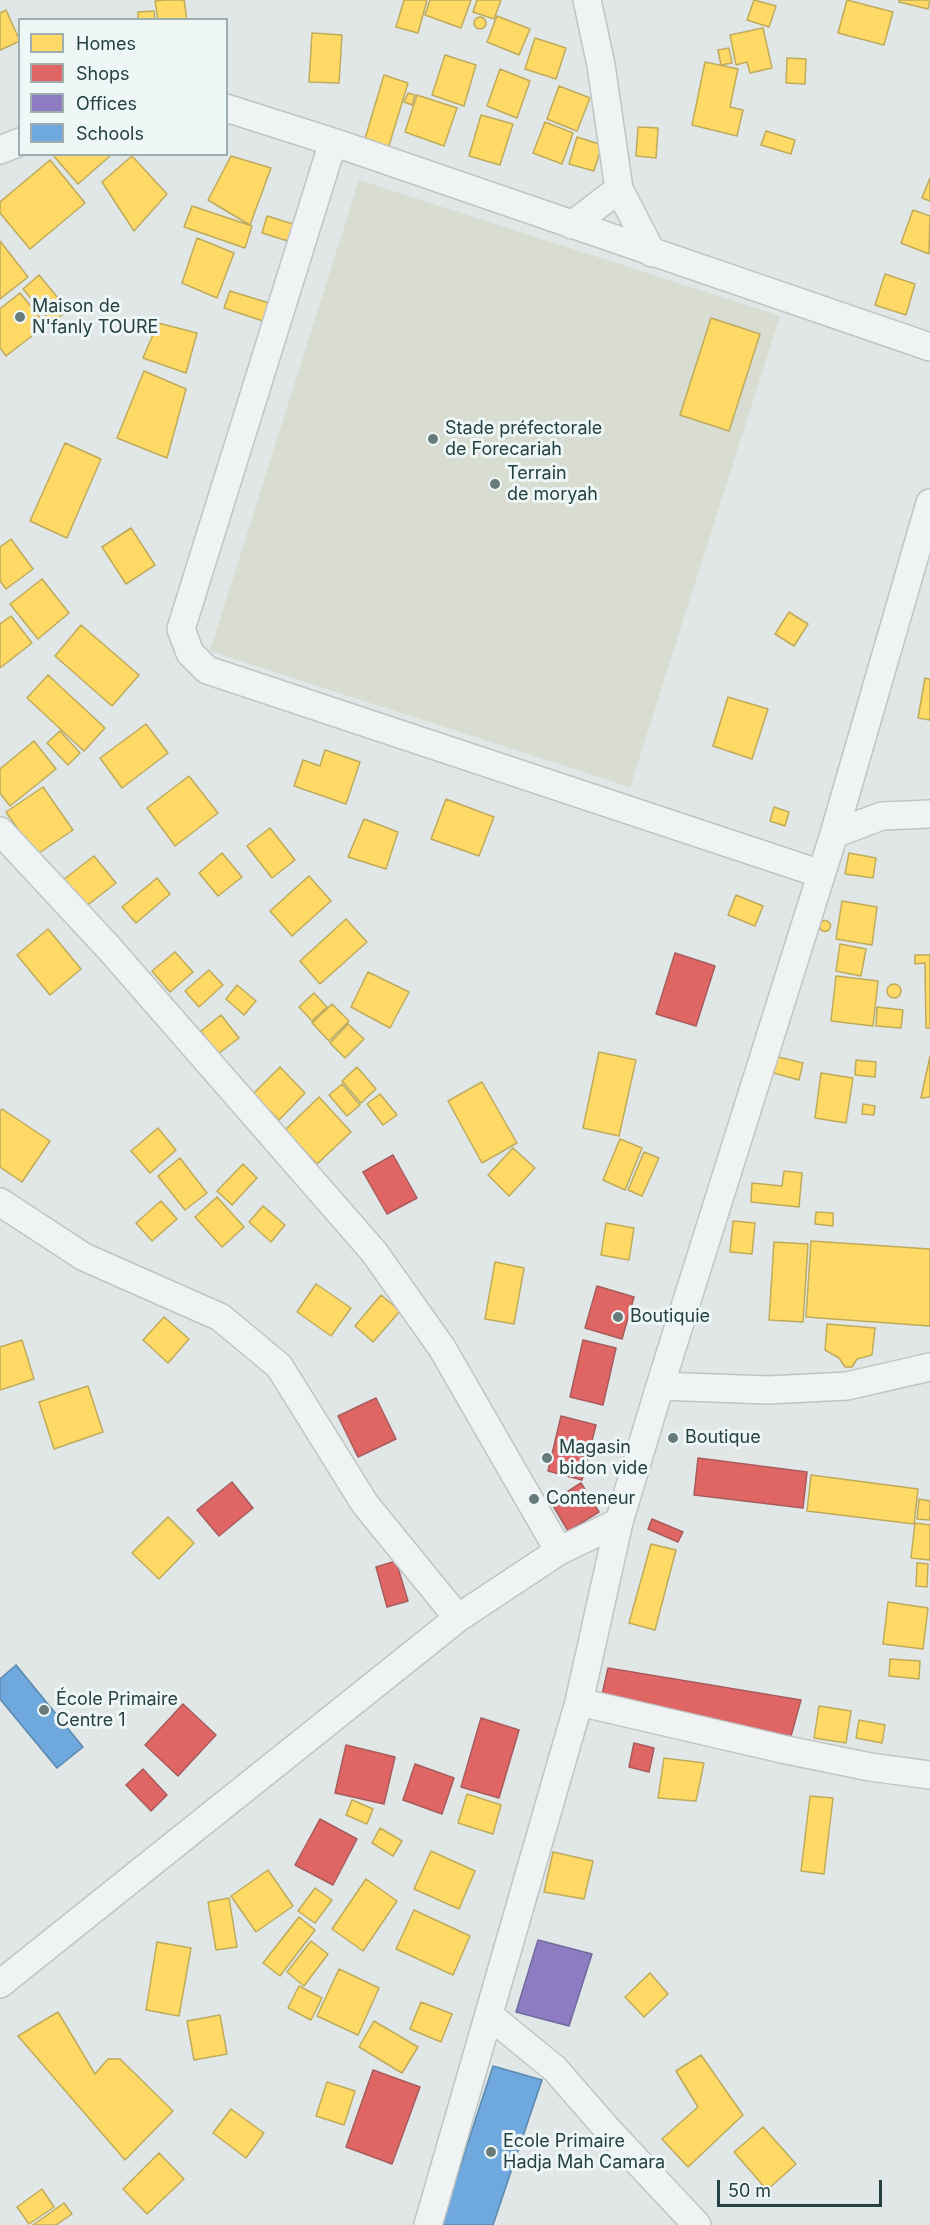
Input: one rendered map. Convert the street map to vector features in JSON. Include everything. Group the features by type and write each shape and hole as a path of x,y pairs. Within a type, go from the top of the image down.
{"street":[{"path":"587,0 601,65 619,189 652,253"},
{"path":"228,109 333,142 930,347"},
{"path":"333,142 181,629 190,653 207,670 821,874"},
{"path":"0,150 18,143"},
{"path":"572,225 619,189"},
{"path":"428,2225 579,1702 619,1522 834,834 930,503"},
{"path":"834,834 882,816 930,814"},
{"path":"882,816 930,833"},
{"path":"0,831 108,947 374,1252 442,1348 559,1551"},
{"path":"0,1202 84,1257 220,1317 279,1366 365,1504 458,1618"},
{"path":"660,1386 768,1390 847,1386 930,1367"},
{"path":"0,1984 458,1618 559,1551 619,1522"},
{"path":"579,1702 782,1749 870,1767 930,1775"},
{"path":"489,2015 555,2069 609,2131 697,2225"}],"shaded area":[{"name":"Terrain de moryah","path":"359,180 780,316 630,787 210,651"}],"building: Homes":[{"path":"184,0 187,18 158,18 155,1"},
{"path":"404,0 427,0 418,33 396,27"},
{"path":"430,0 471,0 461,28 425,15"},
{"path":"477,0 501,0 494,19 473,12"},
{"path":"754,0 776,6 769,27 747,20"},
{"path":"847,0 893,12 884,45 838,33"},
{"path":"899,0 930,0 928,9 899,2"},
{"path":"6,10 18,37 18,42 0,50 0,13"},
{"path":"154,11 155,18 138,18 138,12"},
{"path":"497,16 530,29 519,55 487,42"},
{"path":"480,17 486,23 480,29 474,23"},
{"path":"763,28 772,68 750,73 747,62 736,65 730,35"},
{"path":"312,33 342,35 339,83 309,82"},
{"path":"535,38 566,48 556,79 525,69"},
{"path":"729,48 732,63 721,65 718,50"},
{"path":"445,55 476,65 464,106 432,95"},
{"path":"787,58 806,59 805,84 786,83"},
{"path":"705,62 738,69 730,107 743,110 737,136 692,125"},
{"path":"500,69 530,81 517,118 487,106"},
{"path":"384,75 408,83 388,149 364,142"},
{"path":"559,86 590,98 577,131 547,119"},
{"path":"408,93 415,95 412,105 404,102"},
{"path":"417,95 457,108 444,146 405,132"},
{"path":"481,115 513,124 500,165 469,156"},
{"path":"545,122 573,133 562,164 533,153"},
{"path":"638,127 658,128 656,158 636,156"},
{"path":"766,131 795,140 791,154 761,145"},
{"path":"577,137 602,145 594,171 569,164"},
{"path":"54,156 110,156 78,184"},
{"path":"132,156 167,194 134,231 102,182"},
{"path":"231,156 271,168 250,225 208,200"},
{"path":"50,160 85,203 30,249 0,213 0,202"},
{"path":"930,178 930,201 922,198"},
{"path":"192,206 252,226 245,248 184,227"},
{"path":"913,210 930,216 929,254 901,243"},
{"path":"267,216 293,224 288,241 262,233"},
{"path":"197,238 234,253 217,298 182,283"},
{"path":"0,241 28,277 0,299"},
{"path":"885,274 915,284 906,315 875,305"},
{"path":"39,275 68,310 52,323 23,289"},
{"path":"230,291 272,304 266,322 224,308"},
{"name":"Maison de N'fanly TOURE","path":"20,293 46,325 6,356 0,348 0,309"},
{"path":"711,318 760,334 729,431 680,415"},
{"path":"158,323 197,333 186,373 143,358"},
{"path":"144,371 186,389 167,458 117,438"},
{"path":"65,443 101,459 67,538 30,521"},
{"path":"131,528 155,565 126,584 102,547"},
{"path":"11,539 33,569 6,589 0,581 0,547"},
{"path":"42,579 69,613 38,639 10,604"},
{"path":"789,612 808,624 794,646 775,634"},
{"path":"11,616 32,643 0,668 0,624"},
{"path":"81,625 139,675 112,706 55,656"},
{"path":"48,675 105,728 84,751 27,698"},
{"path":"925,678 930,679 930,720 918,718"},
{"path":"728,697 768,709 752,759 713,746"},
{"path":"146,724 168,753 122,788 100,758"},
{"path":"60,731 80,753 68,765 47,743"},
{"path":"34,741 56,769 10,806 0,793 0,769"},
{"path":"325,750 360,762 346,804 294,786 303,760 320,766"},
{"path":"189,776 218,813 175,846 147,808"},
{"path":"43,787 73,830 36,855 6,812"},
{"path":"446,799 494,817 479,856 431,839"},
{"path":"774,807 789,812 785,826 770,821"},
{"path":"364,819 398,832 386,869 348,857"},
{"path":"270,828 295,860 272,878 247,846"},
{"path":"222,853 242,877 218,896 199,873"},
{"path":"849,853 876,858 873,878 845,874"},
{"path":"94,856 116,883 85,907 63,880"},
{"path":"309,876 331,901 292,936 270,911"},
{"path":"157,878 170,894 136,923 122,907"},
{"path":"736,895 763,906 755,926 728,915"},
{"path":"842,901 877,907 872,945 836,939"},
{"path":"346,919 367,942 320,984 300,961"},
{"path":"825,921 829,922 829,930 825,931 821,930 820,926 821,922"},
{"path":"48,929 81,969 50,995 17,955"},
{"path":"840,944 866,949 861,976 836,971"},
{"path":"175,952 193,972 170,992 152,971"},
{"path":"915,955 930,955 930,1028 926,1028 925,963 915,964"},
{"path":"209,970 223,985 199,1007 185,991"},
{"path":"368,972 409,992 390,1028 351,1007"},
{"path":"836,976 878,981 873,1026 831,1021"},
{"path":"894,984 899,986 901,991 899,996 894,998 889,996 887,991 889,986"},
{"path":"237,985 256,1001 244,1015 226,999"},
{"path":"314,993 327,1007 312,1021 299,1007"},
{"path":"332,1004 349,1021 329,1041 312,1023"},
{"path":"877,1007 903,1010 901,1028 876,1026"},
{"path":"221,1015 239,1038 218,1054 201,1031"},
{"path":"348,1024 364,1039 345,1058 330,1043"},
{"path":"599,1052 636,1060 619,1136 583,1128"},
{"path":"774,1056 803,1063 799,1080 770,1072"},
{"path":"930,1056 930,1097 921,1098"},
{"path":"856,1060 876,1062 875,1077 855,1075"},
{"path":"280,1067 305,1093 279,1120 253,1094"},
{"path":"357,1067 376,1089 361,1103 342,1081"},
{"path":"821,1073 853,1078 846,1123 815,1118"},
{"path":"482,1082 517,1143 482,1163 448,1101"},
{"path":"342,1084 360,1105 347,1116 329,1095"},
{"path":"380,1094 397,1115 383,1125 367,1104"},
{"path":"319,1097 351,1132 317,1164 285,1130"},
{"path":"863,1104 875,1106 874,1115 862,1114"},
{"path":"2,1109 50,1141 22,1182 0,1167 0,1112"},
{"path":"158,1128 176,1150 150,1173 131,1151"},
{"path":"620,1139 642,1148 625,1190 603,1180"},
{"path":"513,1148 535,1168 509,1196 488,1175"},
{"path":"644,1152 659,1158 642,1196 628,1190"},
{"path":"180,1158 207,1193 185,1210 158,1176"},
{"path":"243,1164 257,1178 232,1205 217,1191"},
{"path":"784,1171 802,1173 799,1207 751,1202 752,1183 782,1186"},
{"path":"217,1197 244,1227 222,1247 195,1217"},
{"path":"161,1201 177,1219 152,1241 136,1223"},
{"path":"263,1206 285,1225 271,1242 249,1222"},
{"path":"816,1212 833,1213 833,1226 815,1224"},
{"path":"733,1221 755,1223 752,1254 730,1252"},
{"path":"606,1223 634,1228 629,1260 601,1255"},
{"path":"811,1241 930,1249 930,1326 806,1317"},
{"path":"774,1242 808,1244 803,1322 769,1320"},
{"path":"495,1262 524,1268 514,1324 485,1319"},
{"path":"316,1284 351,1308 331,1336 297,1312"},
{"path":"381,1295 400,1311 373,1342 355,1326"},
{"path":"164,1317 189,1339 168,1363 143,1340"},
{"path":"827,1324 875,1328 872,1355 857,1359 852,1367 845,1367 839,1358 825,1350"},
{"path":"22,1340 34,1379 0,1390 0,1347"},
{"path":"88,1386 103,1432 54,1449 39,1402"},
{"path":"811,1475 918,1489 914,1524 807,1511"},
{"path":"919,1499 930,1501 930,1520 917,1519"},
{"path":"168,1517 194,1543 159,1579 132,1553"},
{"path":"915,1523 930,1525 930,1560 911,1558"},
{"path":"651,1544 676,1550 655,1630 629,1623"},
{"path":"917,1563 928,1564 927,1587 916,1586"},
{"path":"888,1602 928,1608 923,1649 883,1644"},
{"path":"890,1659 920,1661 919,1679 889,1676"},
{"path":"819,1706 851,1711 846,1743 814,1738"},
{"path":"859,1720 885,1725 882,1743 856,1738"},
{"path":"664,1758 704,1763 696,1801 658,1798"},
{"path":"467,1794 501,1805 493,1834 458,1823"},
{"path":"810,1796 833,1798 824,1874 801,1871"},
{"path":"352,1800 373,1809 367,1824 346,1815"},
{"path":"380,1828 402,1841 393,1856 372,1843"},
{"path":"431,1851 475,1871 459,1909 414,1889"},
{"path":"553,1852 593,1861 584,1899 544,1892"},
{"path":"268,1870 293,1906 256,1932 231,1896"},
{"path":"366,1879 397,1901 363,1951 332,1929"},
{"path":"315,1888 332,1900 315,1923 298,1911"},
{"path":"229,1898 237,1947 216,1950 208,1902"},
{"path":"414,1910 470,1936 453,1975 396,1949"},
{"path":"299,1917 315,1930 280,1976 263,1963"},
{"path":"311,1941 328,1954 304,1986 287,1972"},
{"path":"157,1942 191,1948 179,2016 146,2010"},
{"path":"339,1969 379,1988 358,2035 317,2016"},
{"path":"650,1973 668,1994 644,2017 625,1997"},
{"path":"299,1986 322,1998 311,2020 288,2008"},
{"path":"421,2002 452,2014 441,2042 410,2029"},
{"path":"58,2012 95,2074 108,2059 120,2059 173,2111 125,2160 18,2036"},
{"path":"220,2015 227,2054 194,2060 187,2021"},
{"path":"374,2021 418,2047 402,2073 359,2047"},
{"path":"701,2055 743,2115 688,2167 662,2139 698,2107 676,2071"},
{"path":"327,2082 355,2091 344,2125 316,2116"},
{"path":"231,2109 264,2133 246,2158 213,2133"},
{"path":"763,2127 796,2164 767,2190 734,2152"},
{"path":"159,2153 184,2179 147,2214 123,2189"},
{"path":"42,2189 54,2207 29,2224 17,2207"},
{"path":"64,2203 72,2214 56,2225 33,2225"}],"building: Shops":[{"path":"675,953 715,966 696,1026 656,1014"},
{"path":"393,1155 417,1198 387,1214 363,1172"},
{"path":"597,1286 634,1297 622,1339 585,1328"},
{"path":"583,1340 616,1348 603,1405 570,1397"},
{"path":"376,1398 396,1439 358,1457 338,1416"},
{"path":"561,1416 596,1425 582,1480 548,1471"},
{"path":"698,1458 807,1472 803,1508 694,1495"},
{"path":"232,1482 253,1508 219,1536 197,1510"},
{"path":"581,1483 599,1512 568,1531 551,1502"},
{"path":"652,1519 683,1532 678,1542 648,1529"},
{"path":"396,1561 408,1601 387,1607 376,1567"},
{"path":"608,1668 801,1700 791,1736 601,1699"},
{"path":"183,1704 216,1735 178,1776 145,1745"},
{"path":"481,1718 519,1730 499,1798 461,1787"},
{"path":"634,1743 654,1748 649,1772 629,1767"},
{"path":"346,1745 395,1757 384,1804 335,1793"},
{"path":"415,1764 454,1778 442,1814 403,1800"},
{"path":"143,1769 167,1795 151,1811 126,1785"},
{"path":"320,1819 357,1839 333,1885 295,1865"},
{"path":"373,2070 420,2087 392,2164 346,2147"}],"building: Offices":[{"path":"538,1940 592,1954 569,2026 516,2012"}],"building: Schools":[{"path":"16,1665 83,1747 57,1768 0,1699 0,1679"},
{"name":"Ecole Primaire Hadja Mah Camara","path":"493,2066 542,2080 493,2225 441,2225"}],"place":[{"name":"Maison de N'fanly TOURE","path":"20,317"},
{"name":"Stade préfectorale de Forecariah","path":"433,439"},
{"name":"Terrain de moryah","path":"495,484"},
{"name":"Boutiquie","path":"618,1317"},
{"name":"Boutique","path":"673,1438"},
{"name":"Magasin bidon vide","path":"547,1458"},
{"name":"Conteneur","path":"534,1499"},
{"name":"École Primaire Centre 1","path":"44,1710"},
{"name":"Ecole Primaire Hadja Mah Camara","path":"491,2152"}]}
